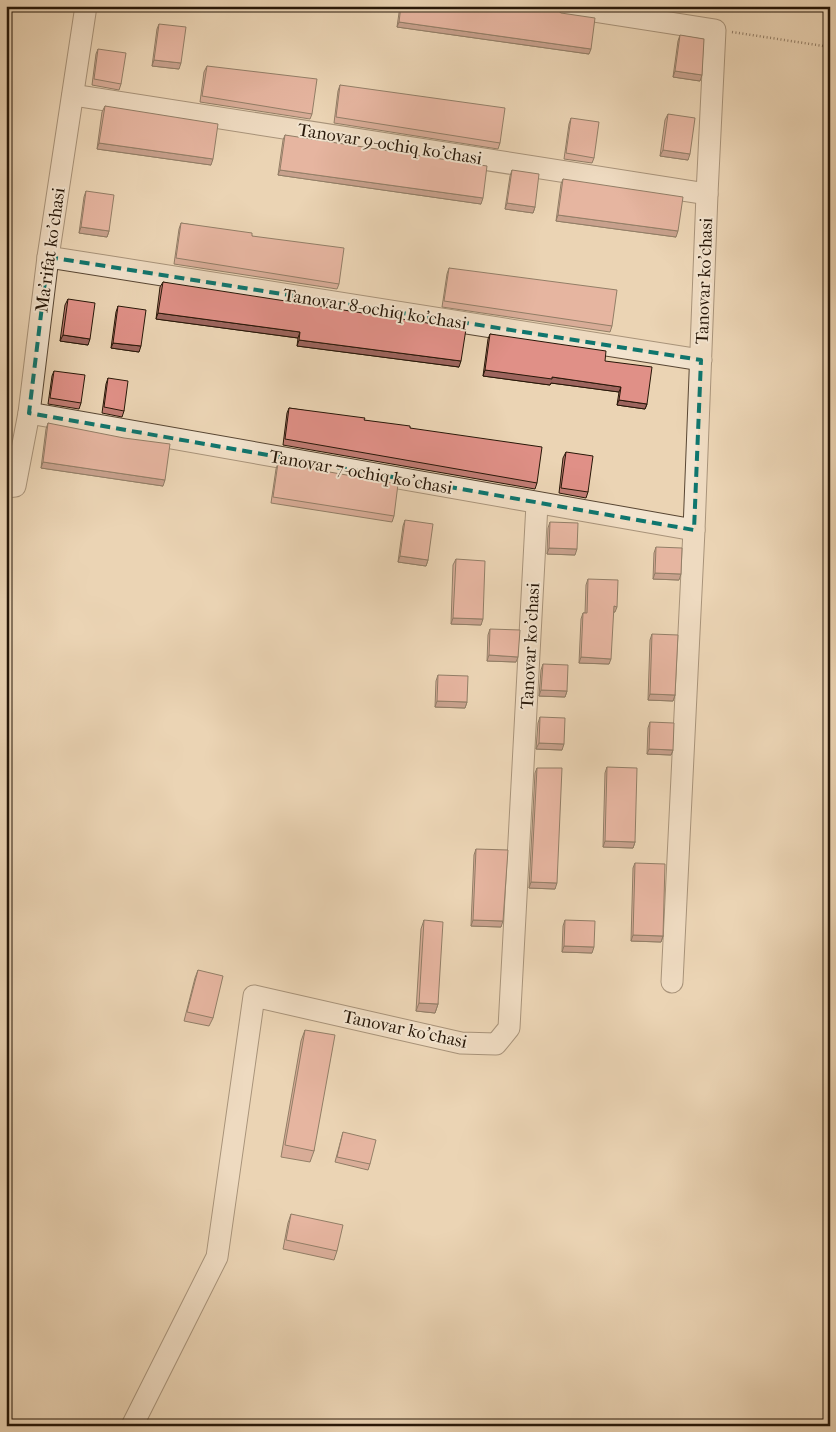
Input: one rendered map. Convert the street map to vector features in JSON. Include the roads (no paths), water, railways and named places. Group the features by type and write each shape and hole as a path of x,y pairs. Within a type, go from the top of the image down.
{"street":[{"name":"Ma'rifat ko'chasi","path":"6,487 15,486 29,413 48,257 86,6"},
{"name":"Tanovar ko'chasi","path":"561,6 715,30 694,530 672,982"},
{"name":"Tanovar 9-ochiq ko'chasi","path":"73,95 707,194"},
{"name":"Tanovar 8-ochiq ko'chasi","path":"48,257 701,360"},
{"name":"Tanovar 7-ochiq ko'chasi","path":"29,413 694,530"},
{"name":"Tanovar ko'chasi","path":"132,1426 217,1257 254,996 461,1043 496,1044 509,1028 538,504"}]}
